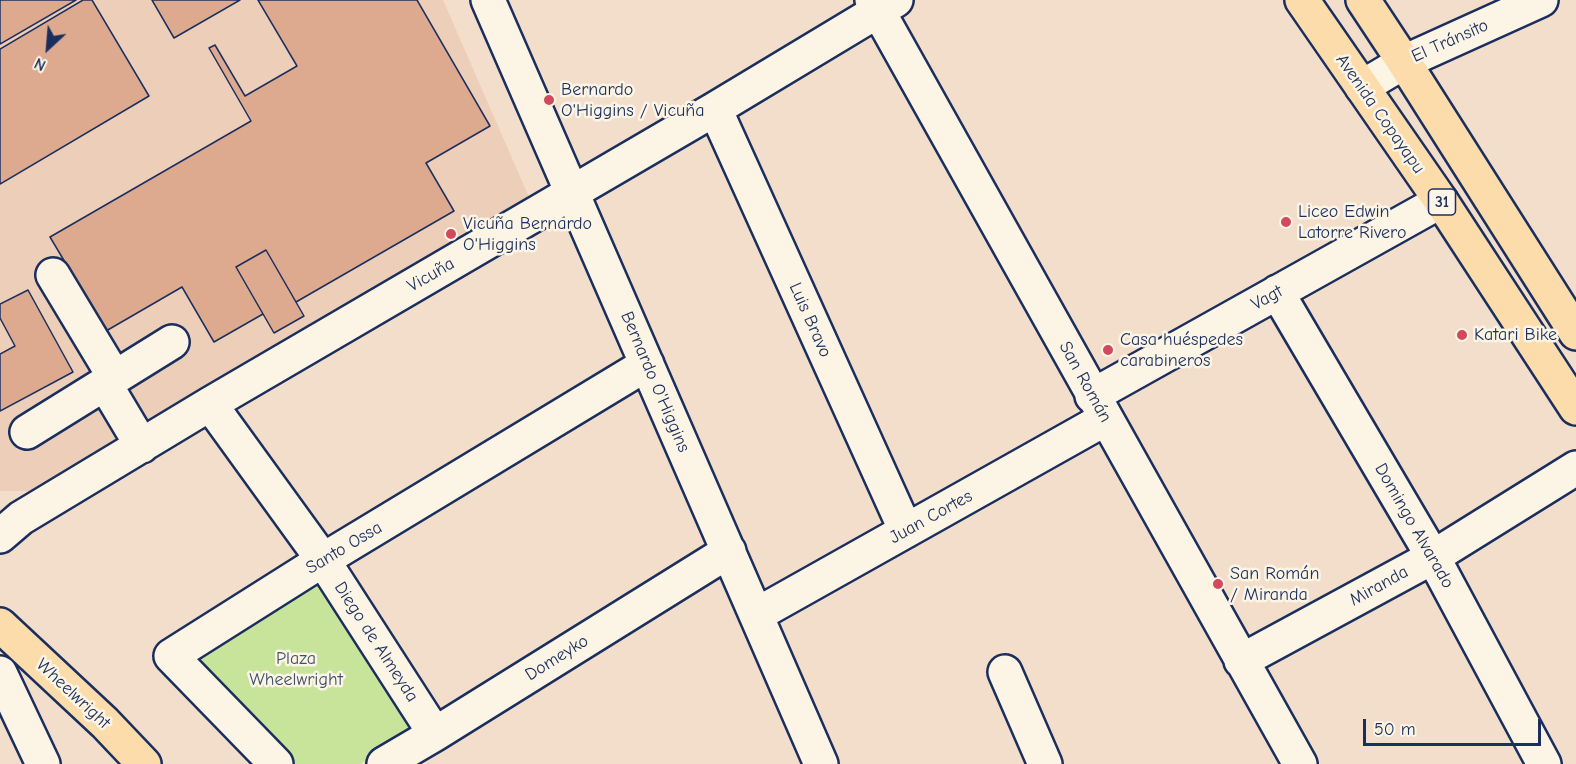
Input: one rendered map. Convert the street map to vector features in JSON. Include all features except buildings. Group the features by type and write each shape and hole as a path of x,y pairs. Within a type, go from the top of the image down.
{"main road":[{"name":"Avenida Copayapu","path":"1302,0 1441,201 1576,408"},
{"name":"31","path":"1363,0 1576,333"},
{"name":"Wheelwright","path":"0,625 105,723 144,764"},
{"name":"Wheelwright","path":"0,634 116,764"}],"street":[{"name":"Bernardo O'Higgins","path":"488,0 821,764"},
{"name":"El Tránsito","path":"1362,87 1404,62 1541,0"},
{"name":"Vicuña","path":"7,524 714,109 882,4"},
{"name":"San Román","path":"882,4 1099,407 1300,764"},
{"name":"Luis Bravo","path":"714,109 906,531"},
{"name":"Vagt","path":"1099,407 1277,292 1441,201"},
{"path":"53,275 142,446"},
{"name":"Domingo Alvarado","path":"1277,292 1433,557 1544,764"},
{"path":"27,432 172,342"},
{"name":"Santo Ossa","path":"276,764 171,656 323,560 647,364"},
{"name":"Diego de Almeyda","path":"210,404 323,560 435,734"},
{"name":"Juan Cortes","path":"756,615 906,531 1099,407"},
{"name":"Miranda","path":"1241,661 1433,557 1576,468"},
{"name":"Domeyko","path":"384,764 729,551"},
{"path":"1005,672 1045,764"},
{"path":"0,673 43,764"}],"shaded area":[{"path":"0,0 443,0 532,204 34,491 0,491"}],"green space":[{"name":"Plaza Wheelwright","path":"316,573 418,729 360,764 291,764 187,654"}],"place":[{"name":"Bernardo O'Higgins / Vicuña","path":"549,100"},
{"name":"Liceo Edwin Latorre Rivero","path":"1286,222"},
{"name":"Vicuña Bernardo O'Higgins","path":"451,234"},
{"name":"Katari Bike","path":"1462,335"},
{"name":"Casa huéspedes carabineros","path":"1108,350"},
{"name":"San Román / Miranda","path":"1218,584"}]}
